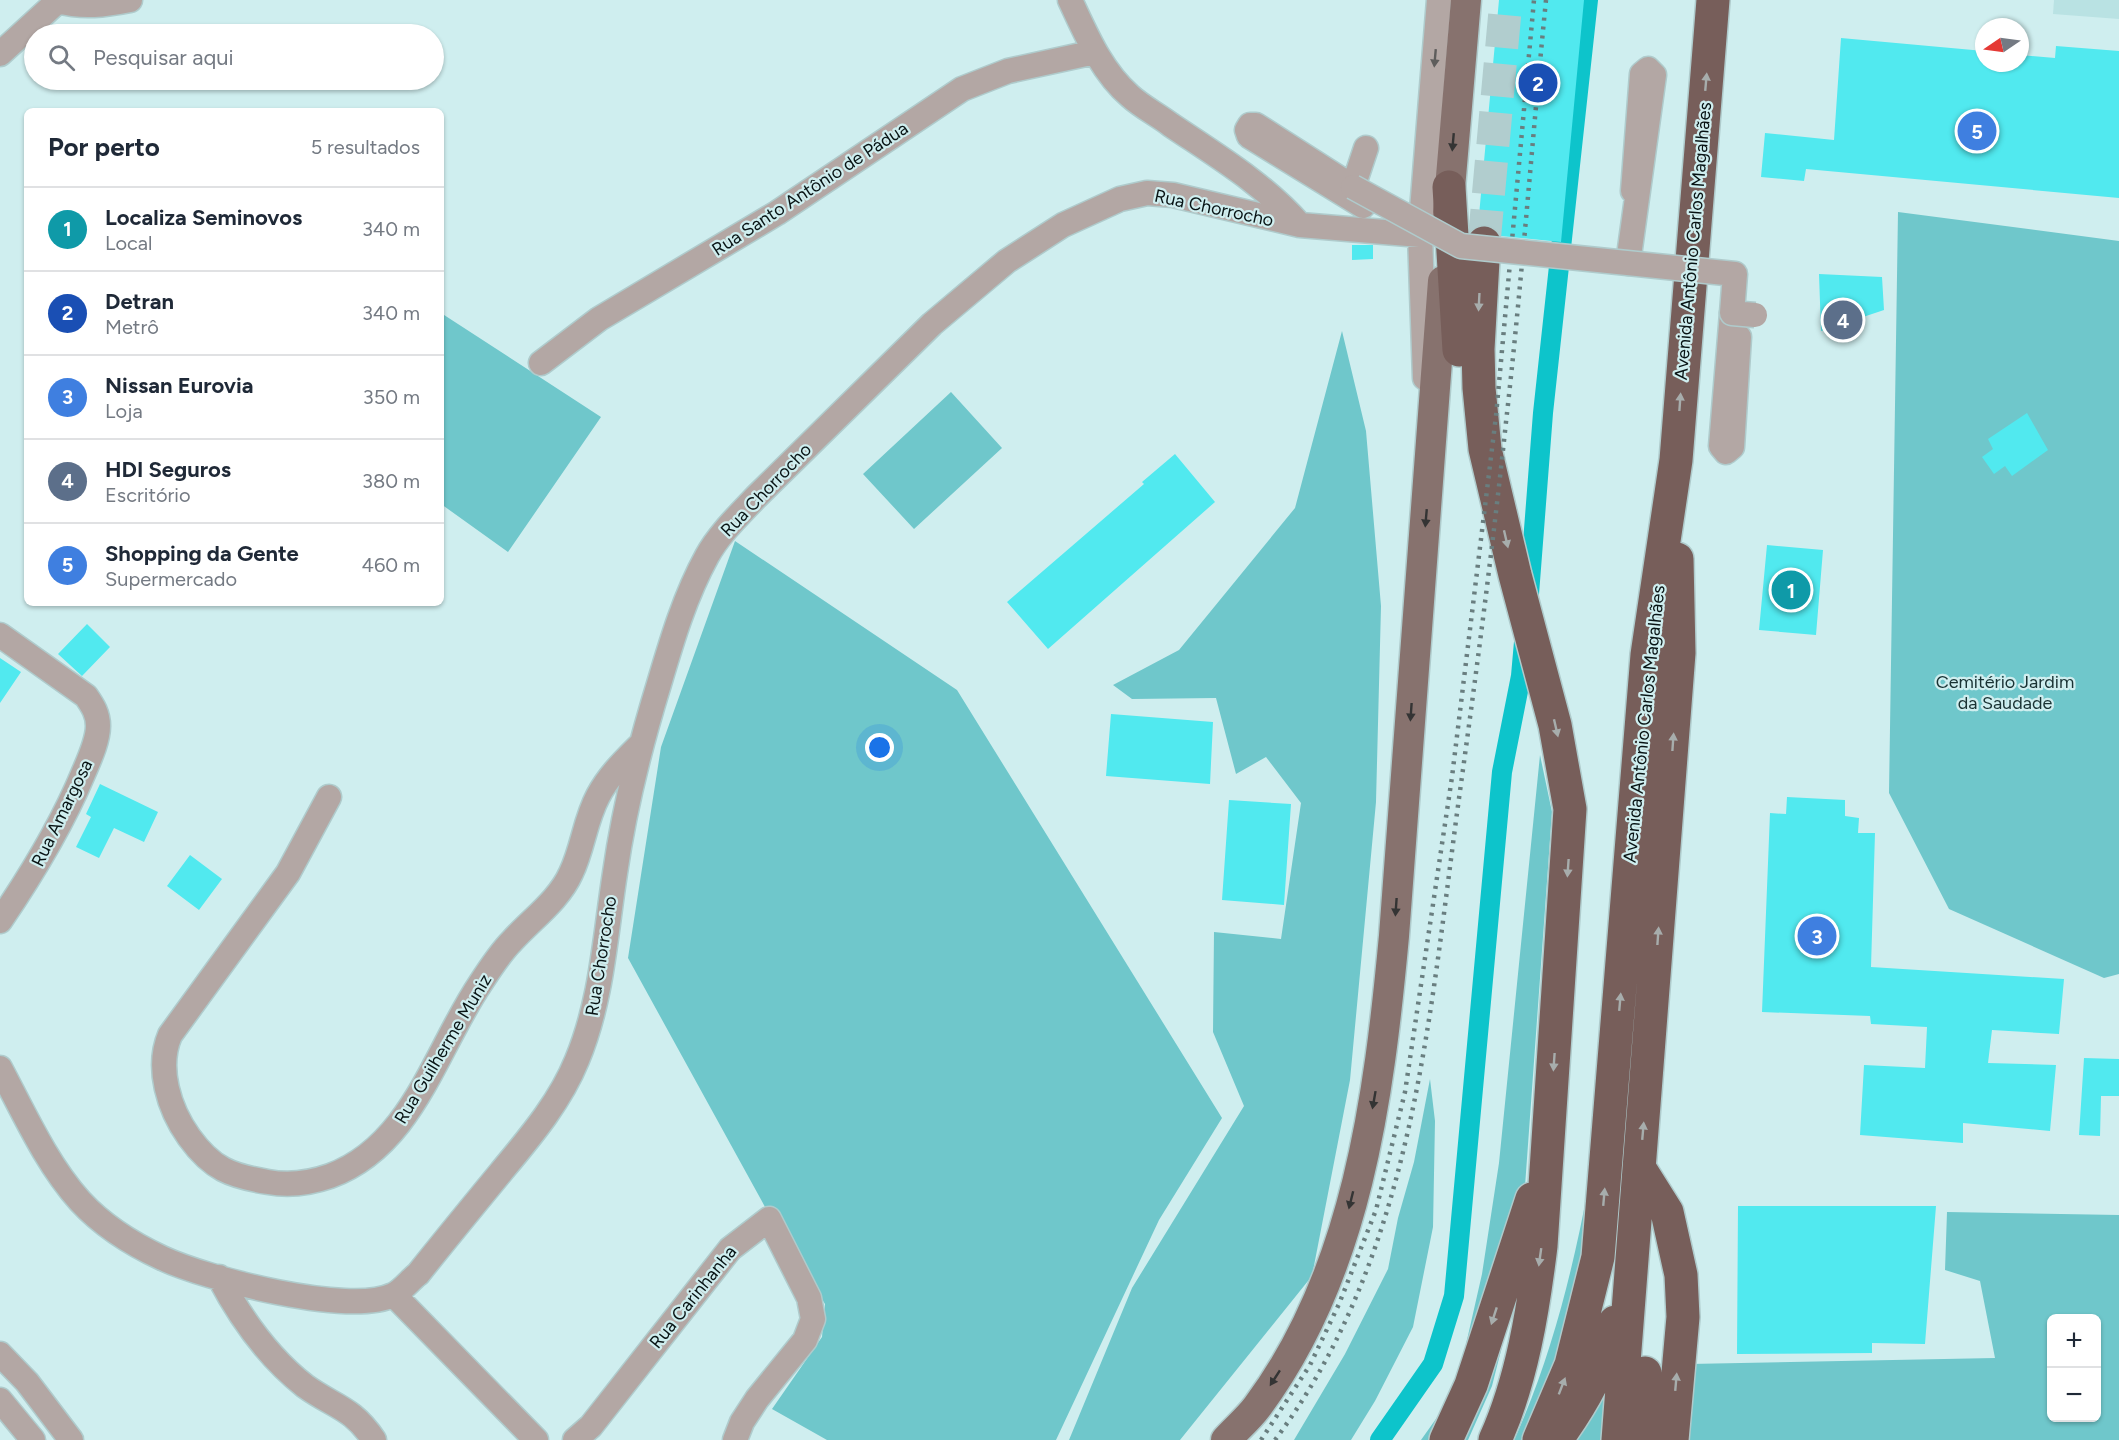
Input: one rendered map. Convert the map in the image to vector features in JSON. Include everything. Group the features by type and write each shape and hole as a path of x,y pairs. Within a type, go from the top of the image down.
{"highway":[{"name":"Avenida Antônio Carlos Magalhães","path":"1539,1440 1570,1365 1598,1257 1647,655 1676,460 1716,3"},
{"path":"1449,188 1459,348 1465,382 1485,449 1555,725 1570,809 1549,1145 1534,1300 1521,1360 1496,1440"},
{"path":"1485,449 1478,359 1503,247"},
{"path":"1618,1440 1679,653 1676,460"},
{"path":"1446,1440 1471,1385 1549,1145"},
{"path":"1556,1440 1593,1386 1607,1350 1620,1300 1639,1185"},
{"path":"1639,1185 1650,1288 1642,1440"},
{"path":"1639,1185 1667,1212 1681,1275 1683,1317 1672,1440"}],"main road":[{"path":"1226,1440 1257,1407 1287,1360 1310,1317 1349,1210 1366,1143 1384,1044 1430,471 1449,188 1466,0"}],"street":[{"path":"32,24 58,0 75,6 93,6 130,0"},
{"path":"1070,0 1095,52 1130,96 1258,184 1283,205 1300,225"},
{"path":"1430,471 1419,274 1420,234 1439,0"},
{"path":"0,54 24,32"},
{"name":"Rua Santo Antônio de Pádua","path":"541,363 599,319 777,213 962,89 1008,71 1095,52"},
{"path":"1628,263 1654,75 1648,69 1642,74 1633,191"},
{"path":"1366,148 1358,197 1461,246 1503,247 1736,274 1732,313 1721,446 1726,452 1732,447 1746,336 1755,315 1732,313"},
{"name":"Rua Chorrocho","path":"394,1295 418,1274 539,1125 561,1094 577,1060 594,1011 604,958 619,841 641,744 692,587 708,554 728,527 932,324 1007,261 1063,225 1120,199 1147,193 1173,195 1300,225 1420,234"},
{"name":"Rua Amargosa","path":"0,634 87,696 96,711 98,728 90,759 70,804 39,864 0,921"},
{"name":"Rua Guilherme Muniz","path":"329,797 288,873 170,1035 164,1051 164,1067 178,1122 215,1165 236,1177 280,1184 313,1182 344,1171 381,1146 401,1122 479,985 510,942 559,891 571,873 597,797 609,777 641,744"},
{"path":"0,1068 43,1146 80,1201 105,1225 134,1244 164,1259 219,1278 336,1302 366,1302 394,1295 536,1440"},
{"name":"Rua Carinhanha","path":"575,1440 591,1426 730,1249 769,1219 809,1298 813,1319 805,1340 757,1399 742,1422 735,1440"},
{"path":"219,1278 248,1329 291,1374 307,1388 351,1412 374,1440"},
{"path":"0,1354 27,1382 71,1440"},
{"path":"27,1382 2,1404 33,1440"}],"shaded area":[{"path":"2054,0 2119,0 2119,19 2053,14"}],"green space":[{"name":"Cemitério Jardim da Saudade","path":"1898,212 2119,241 2119,974 2104,978 1949,909 1889,793"},
{"path":"444,315 601,417 508,552 444,506"},
{"path":"1342,331 1366,431 1381,606 1376,802 1350,1080 1312,1276 1180,1440 1069,1440 1132,1288 1244,1106 1213,1032 1214,932 1281,939 1301,803 1266,757 1236,774 1216,698 1132,699 1113,685 1179,650 1295,508"},
{"path":"951,392 1002,448 914,529 863,474"},
{"path":"735,541 957,690 1222,1118 1159,1220 1056,1440 827,1440 772,1409 822,1337 825,1304 775,1225 628,958 661,747"},
{"path":"1540,755 1552,812 1518,1283 1492,1386 1468,1440 1421,1440 1438,1416 1459,1375 1482,1274 1499,1163"},
{"path":"1430,1079 1435,1121 1433,1227 1413,1327 1375,1401 1351,1440 1294,1440 1345,1354 1388,1269 1398,1218 1414,1162"},
{"path":"1588,1189 1585,1242 1558,1359 1523,1440 1514,1440 1549,1348 1575,1253"},
{"path":"1947,1212 2119,1215 2119,1440 1683,1440 1689,1364 1995,1358 1980,1281 1945,1270"},
{"path":"1613,1371 1606,1440 1570,1440"}],"building":[{"path":"1499,0 1584,0 1561,242 1501,236 1494,227 1478,226"},
{"path":"1841,38 1975,50 1975,72 2029,72 2029,56 2055,58 2056,46 2119,51 2119,198 1806,169 1804,181 1761,177 1765,133 1834,140"},
{"path":"1352,245 1373,245 1373,259 1352,260"},
{"path":"1819,274 1882,277 1884,310 1821,331"},
{"path":"2027,413 2048,450 2012,476 2005,466 1994,474 1982,457 1993,449 1988,439"},
{"path":"1175,454 1215,502 1048,649 1007,602 1144,484 1142,482"},
{"path":"1767,545 1823,550 1816,635 1759,630"},
{"path":"87,624 110,647 82,676 58,654"},
{"path":"0,658 21,672 0,703"},
{"path":"1111,714 1213,722 1210,784 1106,776"},
{"path":"100,784 158,812 144,842 114,828 99,858 76,847 91,817 86,814"},
{"path":"1787,797 1845,800 1845,816 1859,818 1858,833 1875,833 1871,967 2064,979 2059,1034 1992,1030 1988,1063 2056,1065 2050,1131 1963,1123 1963,1143 1860,1135 1864,1065 1925,1068 1927,1027 1871,1024 1870,1016 1762,1012 1770,813 1786,814"},
{"path":"1229,800 1291,804 1284,905 1222,900"},
{"path":"190,855 222,879 199,910 167,886"},
{"path":"2084,1058 2119,1059 2119,1096 2101,1096 2100,1136 2079,1135"},
{"path":"1738,1206 1936,1206 1925,1344 1872,1343 1872,1353 1737,1354"}],"waterway":[{"path":"1529,594 1543,413 1588,0"},
{"path":"1380,1440 1433,1364 1454,1296 1502,772 1521,676 1524,642"}],"tunnel":[{"path":"1484,243 1506,0"}],"railway":[{"path":"1261,1440 1310,1365 1339,1304 1376,1210 1405,1092 1452,777 1496,416 1534,0"},
{"path":"1275,1440 1322,1367 1359,1291 1387,1211 1408,1129 1425,1045 1496,514 1546,0"}],"place":[{"name":"Detran","path":"1538,83"},
{"name":"Shopping da Gente","path":"1977,131"},
{"name":"HDI Seguros","path":"1843,320"},
{"name":"Localiza Seminovos","path":"1791,590"},
{"name":"Nissan Eurovia","path":"1817,936"}]}
